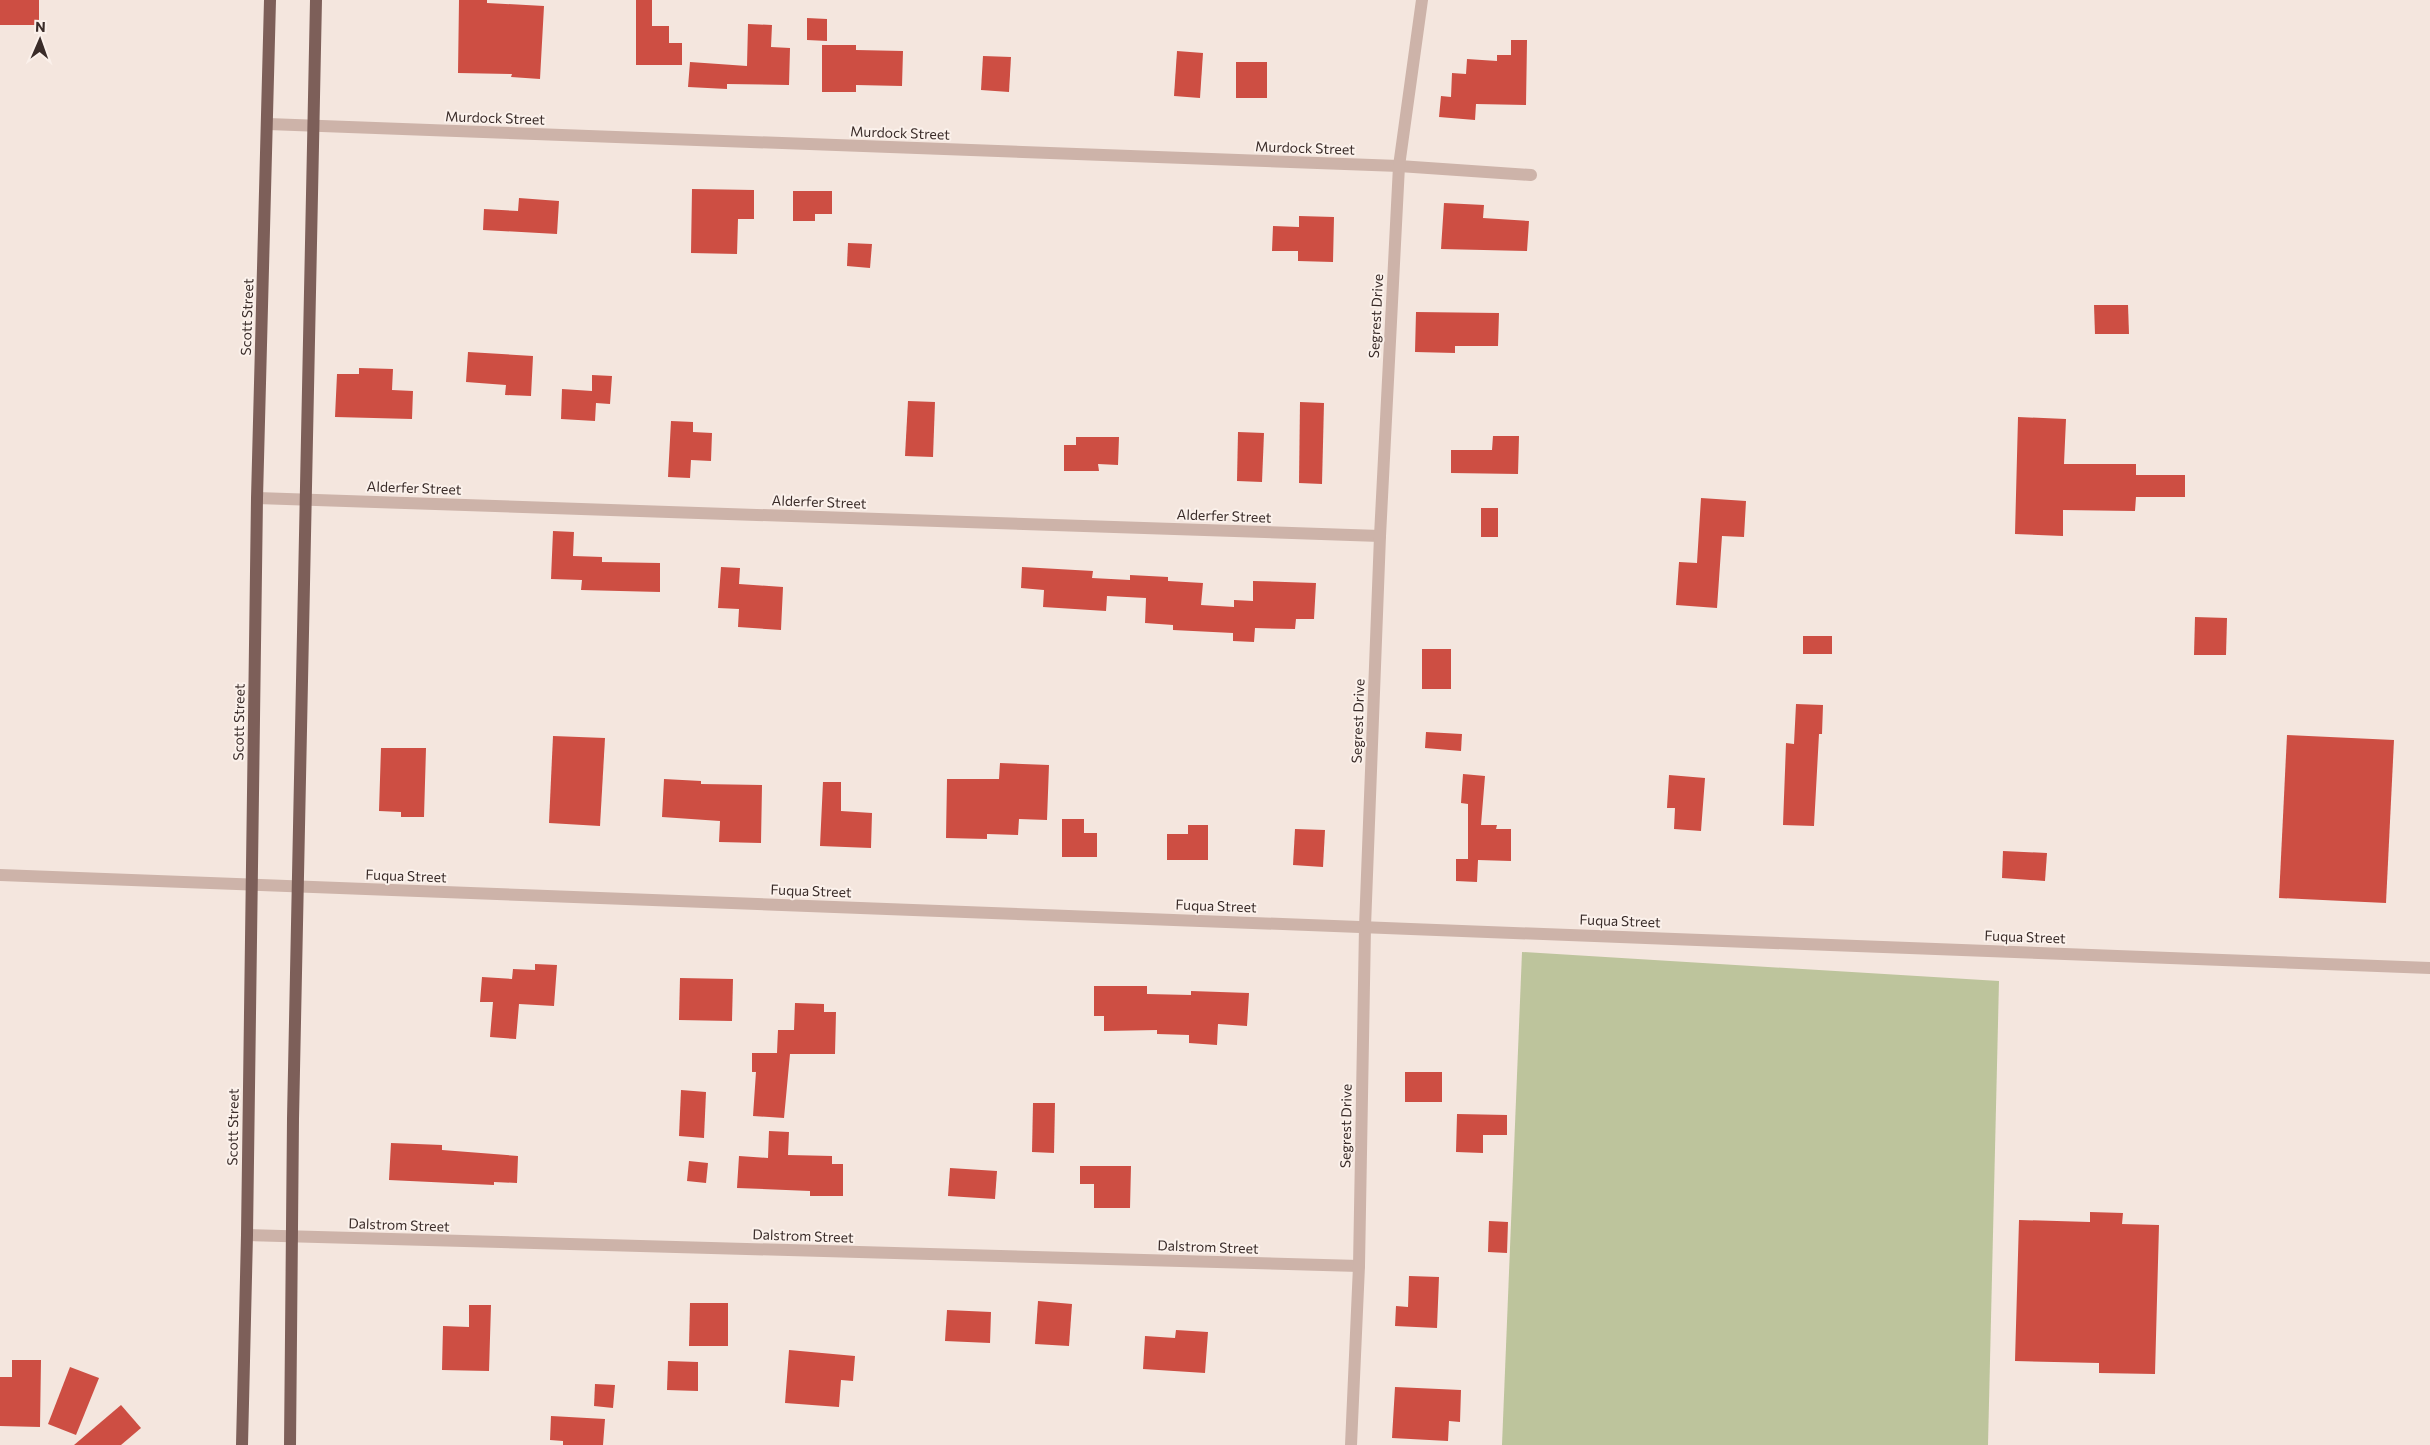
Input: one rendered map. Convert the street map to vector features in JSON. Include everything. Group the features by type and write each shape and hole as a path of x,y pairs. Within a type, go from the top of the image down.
{"main road":[{"name":"Scott Street","path":"242,1445 247,1235 257,498 270,0"},
{"path":"290,1445 294,1237 293,1118 315,126 316,0"}],"street":[{"name":"Segrest Drive","path":"1351,1445 1359,1266 1365,927 1380,536 1399,166 1422,0"},
{"name":"Murdock Street","path":"268,124 1399,166 1531,175"},
{"name":"Alderfer Street","path":"257,498 1380,536"},
{"name":"Fuqua Street","path":"0,875 2430,968"},
{"name":"Dalstrom Street","path":"247,1235 1359,1266"}],"green space":[{"path":"1522,952 1999,981 1988,1445 1502,1445"}],"building":[{"path":"0,0 39,0 39,25 0,25"},
{"path":"459,0 487,0 487,3 544,6 540,79 511,77 512,74 458,73"},
{"path":"636,0 652,0 652,26 669,26 669,43 682,43 682,65 636,65"},
{"path":"807,18 827,19 827,41 807,40"},
{"path":"748,24 772,25 771,47 790,48 789,85 727,84 727,89 688,87 690,62 747,66"},
{"path":"1511,40 1527,40 1526,105 1476,104 1475,120 1439,117 1441,96 1451,97 1452,73 1466,74 1467,59 1497,61 1497,55 1511,55"},
{"path":"822,45 856,45 856,50 903,51 902,86 856,85 856,92 822,92"},
{"path":"1177,51 1203,53 1200,98 1174,96"},
{"path":"983,56 1011,57 1009,92 981,90"},
{"path":"1236,62 1267,62 1267,98 1236,98"},
{"path":"692,189 754,190 754,219 738,219 737,254 691,253"},
{"path":"793,191 832,191 832,214 815,214 815,221 793,221"},
{"path":"519,198 559,201 557,234 483,230 484,209 518,211"},
{"path":"1444,203 1484,205 1483,218 1529,221 1527,251 1441,249"},
{"path":"1299,216 1334,217 1333,262 1298,261 1298,251 1272,251 1273,226 1299,227"},
{"path":"848,243 872,244 870,268 847,266"},
{"path":"2094,305 2128,305 2129,334 2095,334"},
{"path":"1416,312 1499,313 1498,346 1455,346 1455,353 1415,352"},
{"path":"468,352 533,356 531,396 505,395 506,385 466,382"},
{"path":"359,368 393,369 392,390 413,391 412,419 335,417 337,374 359,374"},
{"path":"592,375 612,376 610,404 596,403 595,421 561,419 562,389 592,391"},
{"path":"908,401 935,402 933,457 905,456"},
{"path":"1300,402 1324,403 1322,484 1299,483"},
{"path":"2018,417 2066,419 2064,464 2136,464 2136,475 2185,475 2185,497 2136,497 2135,511 2063,510 2063,536 2015,534"},
{"path":"671,421 693,422 693,432 712,433 711,461 691,460 690,478 668,477"},
{"path":"1238,432 1264,433 1262,482 1237,481"},
{"path":"1493,436 1519,436 1518,474 1451,473 1451,450 1492,450"},
{"path":"1076,437 1119,437 1118,465 1098,464 1099,471 1064,471 1064,445 1076,445"},
{"path":"1701,498 1746,501 1744,537 1722,536 1717,608 1676,605 1679,562 1697,563"},
{"path":"1481,508 1498,508 1498,537 1481,537"},
{"path":"553,531 574,532 573,556 602,557 602,562 660,563 660,592 581,590 582,580 551,579"},
{"path":"721,567 740,568 739,584 783,587 781,630 738,627 739,609 718,608"},
{"path":"1022,567 1093,571 1092,578 1130,580 1130,575 1168,577 1168,581 1203,583 1201,605 1234,607 1234,600 1253,601 1253,581 1316,583 1314,619 1296,619 1295,629 1255,628 1254,642 1233,641 1233,633 1173,630 1173,625 1145,623 1146,598 1107,596 1106,611 1043,607 1044,590 1021,588"},
{"path":"2195,617 2227,618 2226,655 2194,655"},
{"path":"1803,636 1832,636 1832,654 1803,654"},
{"path":"1422,649 1451,649 1451,689 1422,689"},
{"path":"1796,704 1823,705 1822,734 1819,734 1814,826 1783,825 1786,743 1794,744"},
{"path":"1426,732 1462,734 1461,751 1425,748"},
{"path":"2287,735 2394,740 2386,903 2279,898"},
{"path":"553,736 605,738 600,826 549,823"},
{"path":"381,748 426,748 424,817 401,817 401,812 379,811"},
{"path":"1000,763 1049,765 1047,820 1019,819 1018,835 987,834 987,839 946,838 947,779 999,779"},
{"path":"1463,774 1485,776 1481,825 1497,825 1496,829 1511,829 1511,861 1478,860 1477,882 1456,881 1456,859 1468,859 1468,804 1461,803"},
{"path":"1669,775 1705,778 1701,831 1674,829 1675,808 1667,808"},
{"path":"664,779 701,781 701,784 762,785 761,843 719,842 720,821 662,817"},
{"path":"823,782 841,782 841,811 872,813 871,848 820,846"},
{"path":"1062,819 1084,819 1084,833 1097,833 1097,857 1062,857"},
{"path":"1188,825 1208,825 1208,860 1167,860 1167,834 1188,834"},
{"path":"1295,829 1325,830 1323,867 1293,865"},
{"path":"2003,851 2047,853 2045,881 2002,878"},
{"path":"535,964 557,965 554,1006 519,1004 516,1039 490,1037 493,1002 480,1002 482,977 512,979 513,969 535,970"},
{"path":"680,978 733,979 732,1021 679,1020"},
{"path":"1094,986 1147,986 1147,994 1191,995 1191,991 1249,993 1247,1026 1218,1024 1217,1045 1189,1043 1189,1035 1157,1034 1157,1030 1104,1031 1104,1016 1094,1016"},
{"path":"795,1003 824,1004 824,1012 836,1012 835,1054 790,1054 784,1118 753,1116 756,1072 752,1072 752,1053 777,1053 778,1030 794,1030"},
{"path":"1405,1072 1442,1072 1442,1102 1405,1102"},
{"path":"681,1090 706,1092 704,1138 679,1136"},
{"path":"1033,1103 1055,1103 1054,1153 1032,1152"},
{"path":"1457,1114 1507,1115 1507,1135 1483,1135 1483,1153 1456,1152"},
{"path":"769,1131 789,1132 788,1155 832,1156 832,1164 843,1164 843,1196 810,1196 810,1191 737,1188 739,1156 768,1158"},
{"path":"391,1143 442,1145 442,1150 518,1156 517,1183 494,1182 494,1185 389,1180"},
{"path":"689,1161 708,1163 706,1183 687,1181"},
{"path":"1080,1166 1131,1166 1130,1208 1094,1208 1094,1184 1080,1184"},
{"path":"950,1168 997,1171 995,1199 948,1196"},
{"path":"2090,1212 2123,1213 2122,1224 2159,1225 2155,1374 2099,1373 2099,1363 2015,1361 2019,1220 2090,1222"},
{"path":"1489,1221 1508,1222 1507,1253 1488,1252"},
{"path":"1409,1276 1439,1277 1437,1328 1395,1326 1396,1306 1408,1307"},
{"path":"1038,1301 1072,1304 1069,1346 1035,1344"},
{"path":"690,1303 728,1303 728,1346 689,1346"},
{"path":"469,1305 491,1305 489,1371 442,1370 443,1326 469,1327"},
{"path":"947,1310 991,1312 990,1343 945,1341"},
{"path":"1176,1330 1208,1332 1205,1373 1143,1369 1145,1336 1175,1338"},
{"path":"789,1350 855,1356 853,1381 841,1380 839,1407 785,1403"},
{"path":"12,1360 41,1360 40,1427 0,1426 0,1377 12,1377"},
{"path":"668,1361 698,1362 698,1391 667,1390"},
{"path":"70,1367 99,1378 76,1435 48,1424"},
{"path":"595,1384 615,1385 613,1408 594,1406"},
{"path":"1395,1387 1461,1390 1460,1422 1449,1421 1448,1441 1392,1438"},
{"path":"121,1405 141,1428 121,1445 74,1445"},
{"path":"551,1416 605,1419 603,1445 563,1445 563,1441 550,1440"}]}
